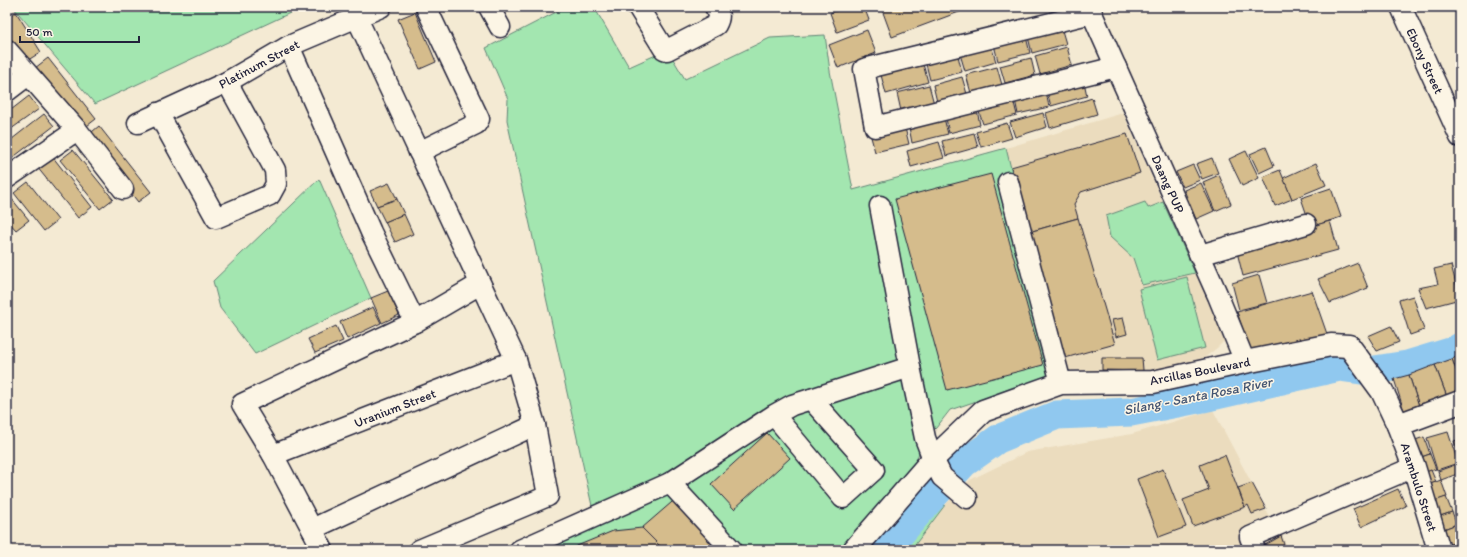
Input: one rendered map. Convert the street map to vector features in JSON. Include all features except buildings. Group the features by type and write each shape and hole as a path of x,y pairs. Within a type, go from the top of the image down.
{"main road":[{"name":"Arcillas Boulevard","path":"854,550 938,468 983,411 1061,383 1153,382 1332,345 1349,346 1382,391 1398,425"},
{"path":"1398,425 1460,402"},
{"name":"Arambulo Street","path":"1398,425 1414,466 1439,550"}],"street":[{"name":"Platinum Street","path":"138,123 227,82 290,46 356,16 380,7"},
{"path":"418,152 476,124 479,119 426,7"},
{"path":"489,7 500,27"},
{"path":"638,7 665,50 716,16"},
{"name":"Ebony Street","path":"1401,7 1460,137"},
{"path":"1090,10 864,69 875,127 1116,67"},
{"name":"Daang PUP","path":"1090,10 1200,255 1245,362"},
{"path":"356,16 516,360 535,425 548,496 419,550"},
{"path":"290,46 371,232 415,322"},
{"path":"7,50 77,130 124,189"},
{"path":"7,91 28,75"},
{"path":"158,113 216,218 270,195 276,184 275,170 227,82"},
{"path":"7,178 77,130"},
{"path":"1008,182 1061,383"},
{"path":"880,206 910,367 925,438 938,468 967,498"},
{"path":"1200,255 1306,224"},
{"path":"323,550 273,455 242,404 415,322 480,284"},
{"name":"Uranium Street","path":"273,455 516,360"},
{"path":"520,550 670,483 774,415 792,405 910,367"},
{"path":"774,415 843,498 874,470 811,399"},
{"path":"312,529 535,425"},
{"path":"1255,550 1250,537 1414,466"},
{"path":"670,483 732,550"}],"shaded area":[{"path":"1123,113 1225,340 1204,358 1161,369 1142,371 1068,370 1018,197 1006,148"},
{"path":"1213,410 1271,520 1281,531 1288,550 911,550 945,505 970,480 1027,452 1132,434"}],"green space":[{"path":"13,7 303,7 95,104"},
{"path":"566,7 594,7 629,67 658,54 673,59 685,79 770,38 825,35 830,71 853,190 1006,148 1018,197 1068,370 950,410 936,428 925,438 912,470 842,550 499,550 592,506 507,120 508,99 486,48"},
{"path":"319,179 371,298 255,354 220,308 213,281"},
{"path":"1145,202 1148,208 1163,202 1195,273 1142,285 1133,258 1110,237 1106,216"},
{"path":"1187,277 1205,348 1157,360 1139,289"},
{"path":"915,490 926,493 945,505 911,550 859,550"}],"waterway":[{"name":"Silang - Santa Rosa River","path":"886,550 964,463 998,439 1057,415 1131,412 1203,398 1339,367 1368,371 1407,365 1453,351 1460,347"}]}
